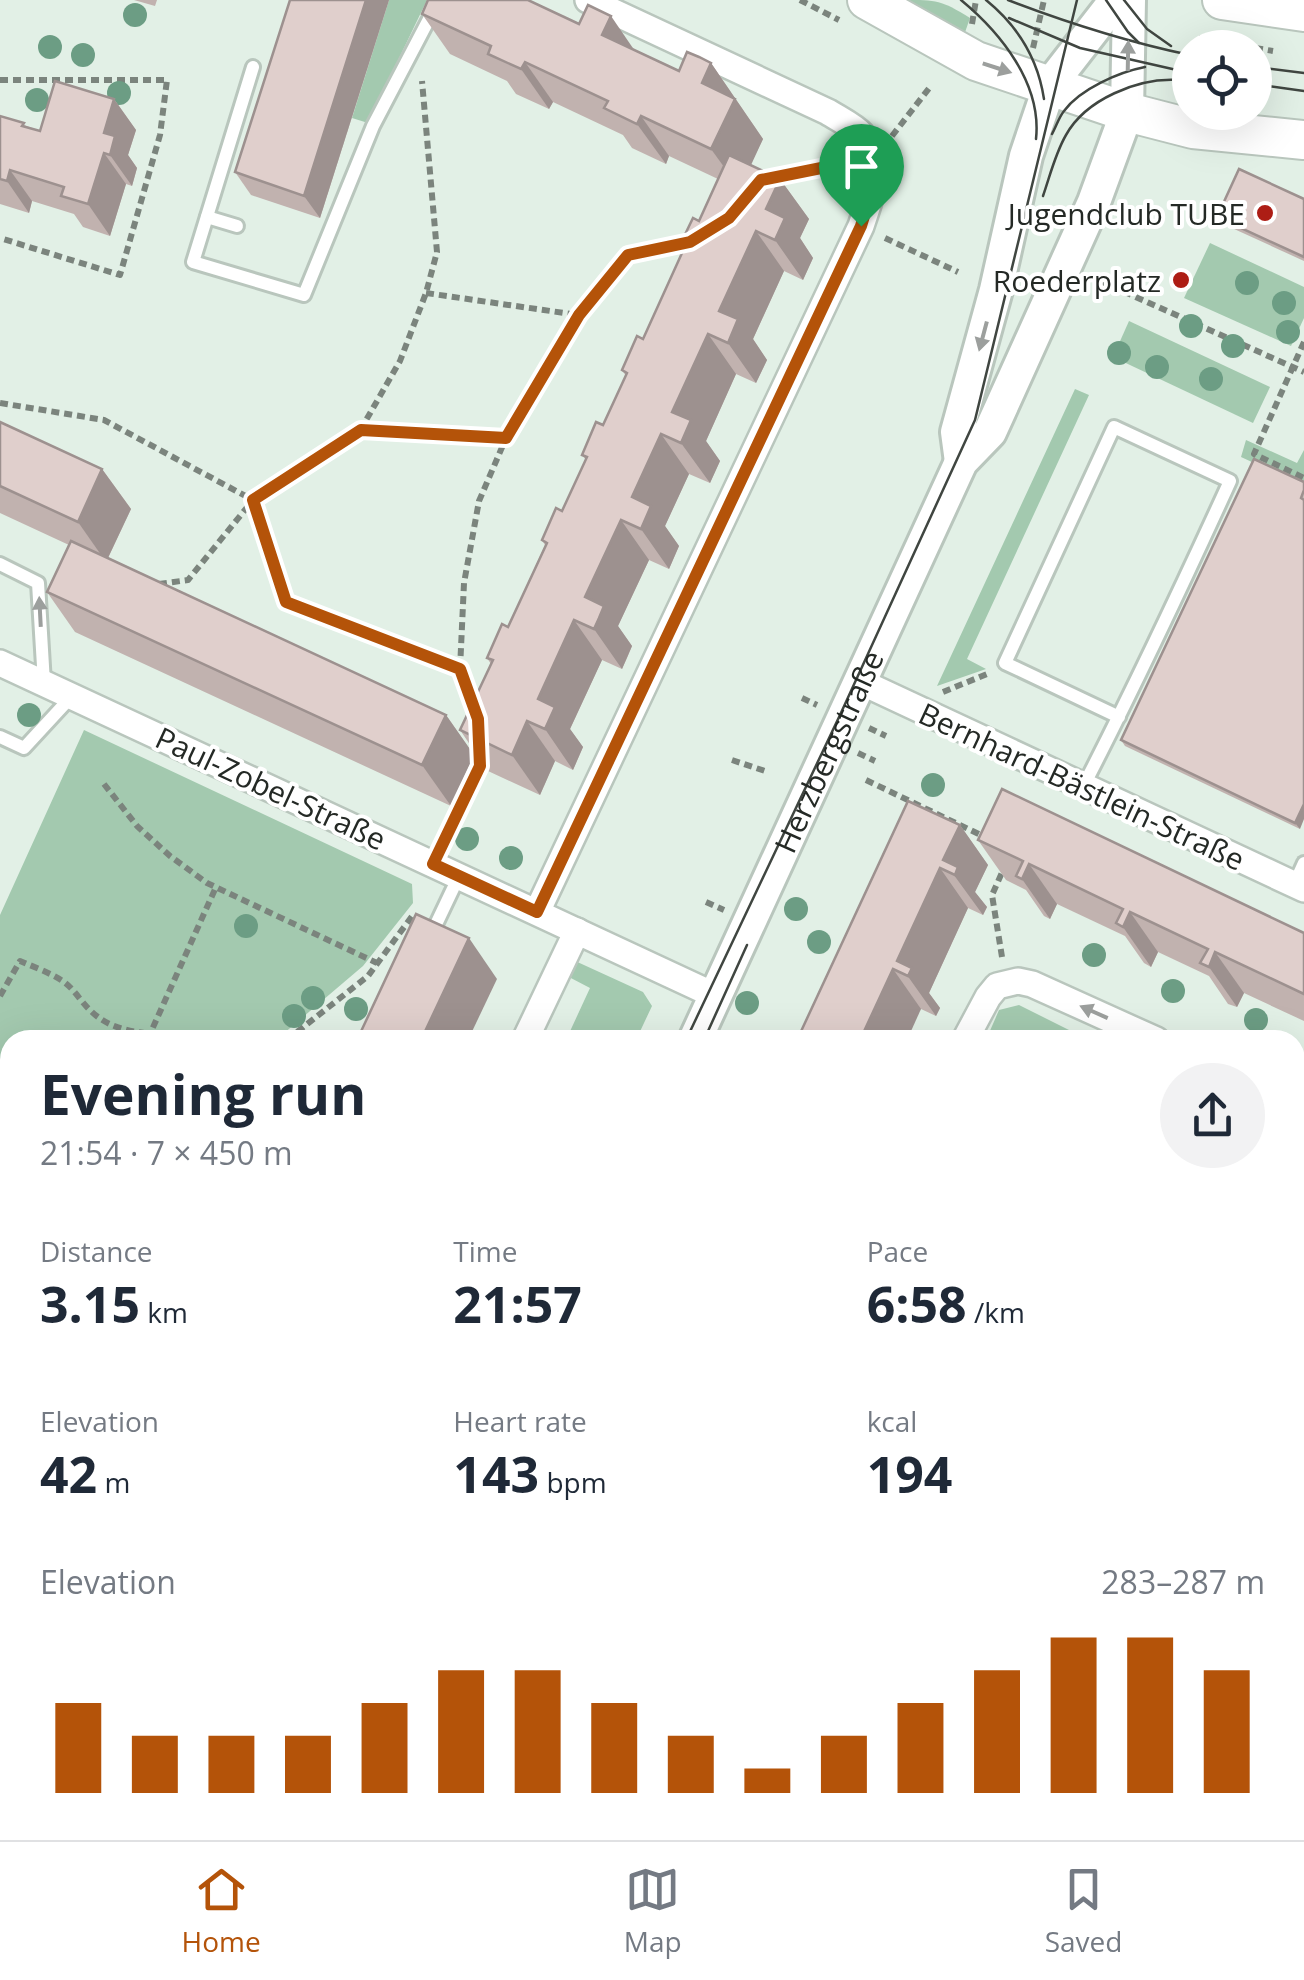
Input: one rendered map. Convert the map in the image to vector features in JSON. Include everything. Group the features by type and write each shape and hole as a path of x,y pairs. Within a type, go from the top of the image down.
{"main road":[{"path":"867,0 976,62 1127,112 1193,129 1304,140"},
{"path":"1222,0 1304,12"}],"street":[{"path":"537,912 861,226 874,183 876,157 863,135 828,112 588,0"},
{"path":"1050,85 1116,0"},
{"path":"1127,112 1129,0"},
{"name":"Herzbergstraße","path":"962,462 957,432 1032,140 1050,85"},
{"name":"Herzbergstraße","path":"700,1030 962,462 990,432 1063,274 1127,112"},
{"name":"Paul-Zobel-Straße","path":"0,663 433,864 455,884 537,912 716,996"},
{"name":"Bernhard-Bästlein-Straße","path":"861,682 1083,787 1301,879"},
{"path":"531,1030 577,931"},
{"path":"971,1030 988,997 1001,984 1032,984 1134,1030"}],"lane":[{"path":"253,67 193,262 304,294 373,126 438,0"},
{"path":"206,217 238,226"},
{"path":"308,247 322,252"},
{"path":"1083,787 1119,717 1230,481 1114,427 1005,663 1119,717"},
{"path":"0,564 38,582 44,683"},
{"path":"0,736 24,748 72,696"},
{"path":"423,952 455,884"}],"path":[{"path":"0,80 167,80 160,134 120,275 0,238"},
{"path":"146,586 188,580 253,500 361,430 400,362 438,252 422,80"},
{"path":"898,129 930,87"},
{"path":"761,180 876,157"},
{"path":"861,226 958,272"},
{"path":"478,719 460,669 464,583 479,501 506,438 579,315 628,255 690,242"},
{"path":"1100,281 1304,372"},
{"path":"426,293 579,315"},
{"path":"1304,342 1254,454 1304,478"},
{"path":"0,404 104,420 253,500 286,602 460,669"},
{"path":"361,430 506,438"},
{"path":"940,692 985,676 1005,663"},
{"path":"433,864 480,766 478,735"},
{"path":"732,760 768,772"},
{"path":"866,780 996,842"},
{"path":"104,784 137,826 170,856 216,887 377,963"},
{"path":"1001,984 992,894 1005,864"},
{"path":"299,1030 368,976 419,907 430,882 455,884"},
{"path":"153,1030 216,887"},
{"path":"0,996 20,960 61,980 80,995 89,1010 124,1030"}],"green space":[{"path":"389,0 427,0 368,123 352,118"},
{"path":"904,0 938,2 970,18 963,38"},
{"path":"1210,243 1304,287 1304,318 1291,346 1184,298"},
{"path":"1129,321 1270,387 1253,423 1113,357"},
{"path":"1075,389 1089,395 967,659 986,669 937,686"},
{"path":"1246,440 1297,463 1304,450 1304,486 1241,457"},
{"path":"84,730 412,884 413,903 363,966 288,1030 0,1030 0,915"},
{"path":"573,960 643,992 652,1006 641,1030 571,1030 590,988 567,976"},
{"path":"1019,1005 1069,1030 990,1030 999,1010"}],"building":[{"path":"290,0 366,0 304,196 235,172"},
{"path":"428,0 528,0 579,24 588,5 611,16 602,35 679,71 687,52 699,57 711,63 702,83 735,99 711,149 641,116 637,124 604,108 608,101 525,62 521,69 488,54 491,46 422,14"},
{"path":"55,81 114,99 104,133 115,136 110,155 104,153 88,204 61,196 64,187 10,170 7,181 0,179 0,116 40,131"},
{"path":"729,155 780,179 766,209 785,218 775,240 756,231 719,311 738,319 728,343 708,334 672,412 691,420 681,443 661,434 632,497 651,506 641,529 621,520 585,597 604,606 594,629 574,620 538,699 555,707 545,729 527,721 512,755 460,730 493,660 487,658 502,624 508,627 547,543 542,540 556,508 562,511 587,457 582,455 596,422 603,425 627,373 622,370 637,336 643,339 682,253 677,251 693,218 699,221"},
{"name":"Jugendclub TUBE","path":"1239,169 1304,199 1304,257 1217,217"},
{"path":"0,422 102,469 78,522 0,486"},
{"path":"1254,459 1304,482 1304,804 1295,823 1121,740"},
{"path":"71,541 446,715 422,765 47,592"},
{"path":"1002,789 1304,933 1304,994 1215,952 1209,967 1200,963 1208,949 1130,912 1123,927 1116,923 1123,909 1029,864 1022,879 1016,876 1023,861 978,840"},
{"path":"908,801 960,825 943,860 958,867 955,875 940,868 897,961 912,968 908,976 893,969 865,1030 802,1030"},
{"path":"416,914 469,938 426,1030 362,1030"}],"tram line":[{"path":"961,0 1016,61 1032,99 1036,139"},
{"path":"986,0 1025,44 1044,99"},
{"path":"1008,0 1098,31 1172,51"},
{"path":"691,1030 975,420 1077,0"},
{"path":"1106,0 1139,43"},
{"path":"1124,0 1147,29 1171,46"},
{"path":"1009,18 1080,48 1172,69"},
{"path":"1052,134 1062,113 1080,96 1112,77 1145,67"},
{"path":"1272,69 1304,73"},
{"path":"1043,196 1062,142 1086,111 1130,87 1172,80"},
{"path":"1272,86 1304,91"},
{"path":"709,1030 747,945"}],"place":[{"name":"Jugendclub TUBE","path":"1265,213"},
{"name":"Roederplatz","path":"1181,280"}],"route":[{"path":"876,157 874,183 861,226 537,912 433,864 480,766 478,719 460,669 286,602 253,500 361,430 506,438 579,315 628,255 690,242 729,218 761,180 876,157"}]}
